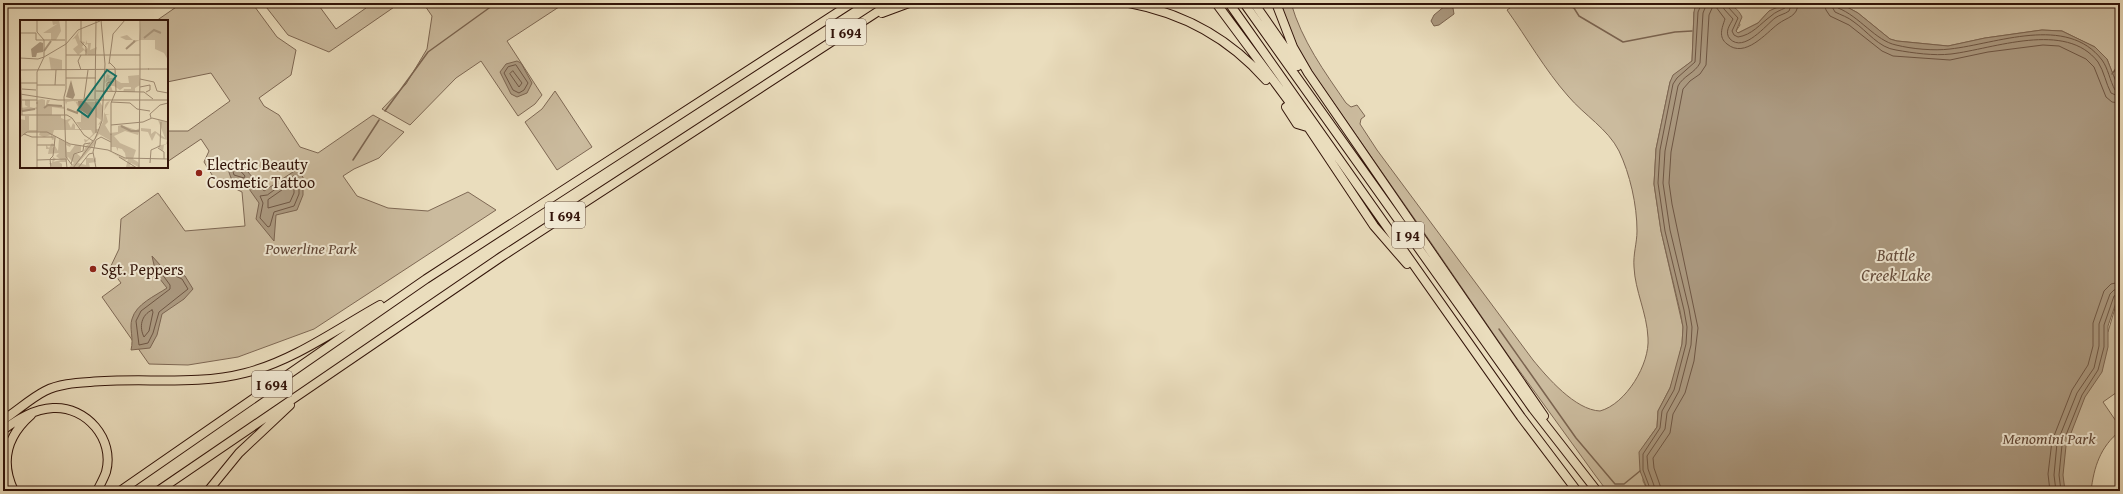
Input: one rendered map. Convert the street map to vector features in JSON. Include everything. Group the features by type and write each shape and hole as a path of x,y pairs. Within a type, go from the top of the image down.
{"highway":[{"name":"I 694","path":"158,491 501,257 891,3"},
{"path":"873,15 909,3"},
{"path":"1129,3 1162,11 1182,18 1224,42 1248,61 1266,80 1297,124 1308,128"},
{"path":"1216,3 1308,128 1374,226 1432,291"},
{"name":"I 94","path":"1229,3 1521,417 1577,491"},
{"name":"I 94","path":"1244,3 1533,409 1597,491"},
{"path":"1254,3 1295,62 1350,135"},
{"path":"1276,3 1298,57 1350,135 1455,284 1575,464"},
{"name":"I 694","path":"120,491 426,279 850,4"},
{"path":"3,420 46,390 66,384 106,380 204,379 244,374 267,366 306,347 426,279"},
{"path":"208,491 239,453 313,385"},
{"path":"3,430 22,416 51,408 61,408 83,415 92,422 104,441 108,462 106,472 97,491"},
{"path":"14,491 6,469 8,448 16,430 34,412"}],"main road":[{"path":"3,485 7,491"}],"green space":[{"name":"Powerline Park","path":"182,3 252,3 277,37 296,50 291,75 259,98 264,106 279,115 300,147 318,153 373,115 404,132 379,158 354,169 343,176 357,196 388,208 428,211 468,192 496,210 314,329 238,357 188,365 149,364 102,297 121,283 110,268 119,249 121,219 158,193 185,231 245,226 242,192 214,178 204,162 209,151 201,139 168,161 168,131 188,131 230,101 211,73 168,82 168,20 157,20"},
{"path":"263,3 317,3 336,29 366,8 369,3 400,3 329,52 288,35"},
{"path":"423,3 565,3 507,41 542,95 535,104 518,116 481,61 456,78 410,125 382,109 406,84 427,49 432,16"},
{"path":"1279,3 1291,3 1307,43 1322,67 1346,103 1351,107 1357,105 1365,116 1361,119 1360,124 1377,150 1533,360 1562,392 1581,405 1600,411 1610,407 1627,392 1641,371 1648,348 1646,320 1636,285 1634,267 1637,221 1632,190 1623,160 1614,143 1602,129 1574,103 1560,86 1507,10 1517,3 1701,3 1694,12 1692,61 1674,75 1670,82 1656,149 1654,184 1661,231 1683,327 1682,344 1676,371 1670,388 1658,411 1657,427 1645,444 1643,481 1648,491 1607,491 1508,355 1301,56"},
{"path":"1729,3 1787,3 1769,11 1758,23 1738,33 1736,31 1740,25 1734,6"},
{"path":"1832,3 2120,3 2120,92 2107,59 2095,47 2062,31 2042,30 1985,38 1948,46 1897,41 1890,39 1858,13 1847,7"},
{"path":"555,91 592,147 557,170 525,122 542,109"},
{"name":"Menomini Park","path":"2120,291 2120,390 2103,402 2120,427 2120,431 2107,444 2099,458 2091,491 1880,491 2108,332"}],"water":[{"name":"Battle Creek Lake","path":"1701,3 1719,3 1730,5 1735,8 1742,17 1736,31 1738,33 1758,23 1769,11 1787,3 1832,3 1847,7 1858,13 1890,39 1897,41 1948,46 1985,38 2042,30 2062,31 2095,47 2107,59 2120,92 2120,291 2108,326 2108,347 2102,372 2085,397 2066,446 2063,475 2065,491 1648,491 1640,471 1639,452 1657,427 1658,411 1670,388 1682,344 1683,327 1661,231 1654,184 1656,149 1670,82 1673,75 1692,61 1694,12 1695,7"},
{"path":"1446,5 1453,8 1454,14 1439,25 1434,26 1431,21 1434,15"},
{"path":"517,61 521,63 532,83 527,93 517,97 511,94 500,72 506,64"},
{"path":"237,159 264,191 296,170 303,177 303,195 297,210 276,215 274,241 256,219 259,203 247,186 231,178 226,164"},
{"path":"152,256 161,266 185,276 193,289 184,299 162,314 157,335 150,348 131,350 131,322 134,314 146,301 167,288 156,274"}],"waterway":[{"path":"385,111 428,52 496,3"},
{"path":"1566,3 1574,8 1579,16 1623,42 1675,32 1692,31"},
{"path":"2112,74 2120,63"},
{"path":"353,160 379,120"},
{"path":"1499,329 1576,438 1615,484 1624,484 1640,471"},
{"path":"2065,491 2085,489"}],"place":[{"name":"Electric Beauty Cosmetic Tattoo","path":"199,173"},
{"name":"Sgt. Peppers","path":"93,269"}]}
